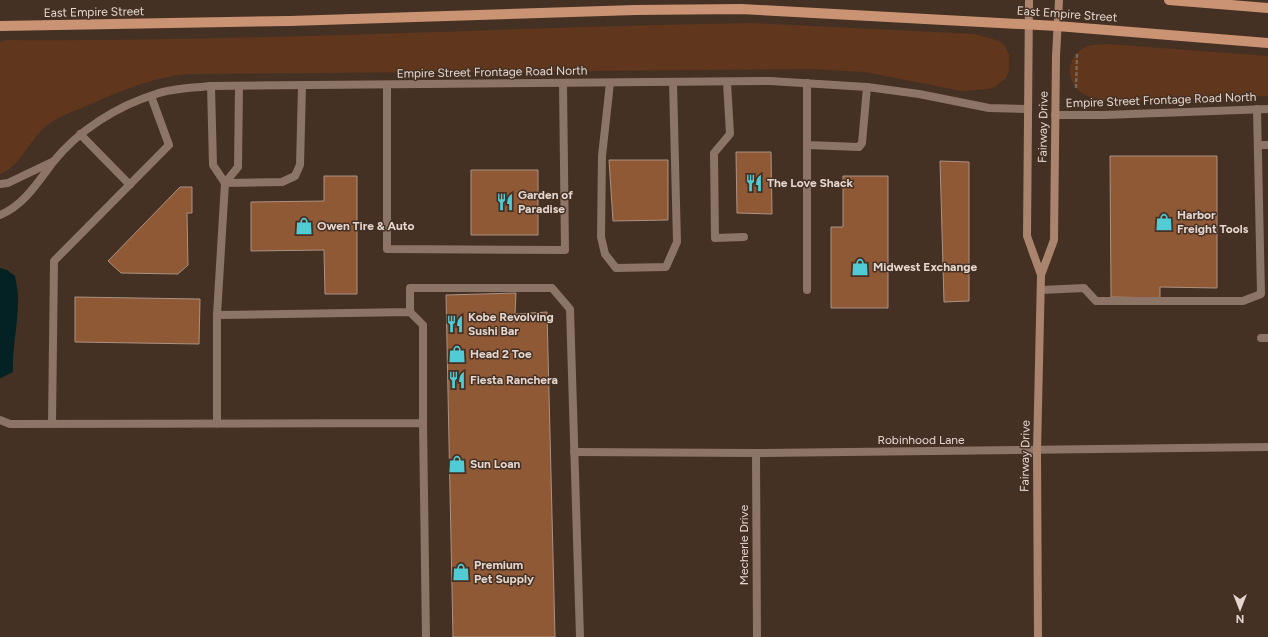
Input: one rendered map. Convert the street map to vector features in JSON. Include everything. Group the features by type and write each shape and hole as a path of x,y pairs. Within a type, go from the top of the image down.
{"main road":[{"name":"Fairway Drive","path":"1028,0 1027,236 1041,275 1037,451 1038,637"},
{"name":"Fairway Drive","path":"1041,275 1054,240 1055,115 1059,0"},
{"path":"1169,0 1268,8"},
{"name":"East Empire Street","path":"0,26 282,21 635,10 741,9 1028,24 1268,42"}],"street":[{"name":"Empire Street Frontage Road North","path":"0,215 18,204 34,189 54,161 80,134 120,109 151,96 183,89 211,86 673,82 807,83 867,87 919,94 989,108 1027,109"},
{"path":"610,83 602,156 601,237 605,254 616,268 666,266 676,242 673,82"},
{"path":"727,82 730,134 714,153 715,238 744,237"},
{"path":"807,83 807,290"},
{"path":"388,85 388,249 564,250 564,84"},
{"path":"211,86 213,165 225,183"},
{"path":"217,424 217,314 225,183 238,167 239,86"},
{"path":"225,183 282,182 295,176 300,166 302,86"},
{"path":"807,145 859,146 862,143 867,87"},
{"path":"52,424 54,262 169,145 151,96"},
{"path":"1041,290 1084,288 1096,301 1243,301 1264,294 1257,109"},
{"name":"Empire Street Frontage Road North","path":"1055,115 1104,115 1268,109"},
{"path":"80,134 130,185"},
{"path":"1258,145 1268,145"},
{"path":"0,184 8,183 54,161"},
{"path":"426,637 423,325 410,312 410,288 552,288 570,309 580,637"},
{"path":"217,314 410,312"},
{"path":"0,420 10,424 423,423"},
{"name":"Robinhood Lane","path":"574,452 756,453 1037,451 1268,447"},
{"name":"Mecherle Drive","path":"756,453 757,637"}],"path":[{"path":"1076,88 1077,54"}],"shaded area":[{"path":"753,23 975,34 999,41 1005,46 1009,55 1009,71 1006,78 995,87 962,91 865,72 811,69 186,74 134,86 60,117 40,132 14,165 0,174 0,42 6,40 286,37"},
{"path":"1106,44 1268,56 1268,96 1114,102 1093,98 1082,93 1073,83 1070,71 1071,64 1077,53 1084,47"}],"water":[{"path":"0,268 7,270 15,276 18,292 13,372 1,378 0,378"}],"building":[{"name":"The Love Shack","path":"736,152 771,152 772,214 737,213"},
{"name":"Harbor Freight Tools","path":"1110,156 1217,156 1217,288 1160,287 1160,298 1111,297"},
{"path":"609,160 668,160 668,220 613,221"},
{"path":"940,161 969,162 969,301 944,302"},
{"name":"Garden of Paradise","path":"471,170 538,170 538,235 471,235"},
{"name":"Owen Tire & Auto","path":"324,176 357,176 357,294 325,294 324,250 251,251 251,202 324,201"},
{"name":"Midwest Exchange","path":"843,176 888,176 888,308 831,308 831,227 843,227"},
{"path":"180,187 192,187 192,213 187,213 188,265 178,274 121,273 108,261"},
{"path":"516,293 515,314 547,312 555,637 453,637 446,295"},
{"path":"75,297 200,299 199,344 75,342"}],"place":[{"name":"The Love Shack","path":"754,183"},
{"name":"Garden of Paradise","path":"505,202"},
{"name":"Harbor Freight Tools","path":"1164,222"},
{"name":"Owen Tire & Auto","path":"304,226"},
{"name":"Midwest Exchange","path":"860,267"},
{"name":"Kobe Revolving Sushi Bar","path":"455,324"},
{"name":"Head 2 Toe","path":"457,354"},
{"name":"Fiesta Ranchera","path":"457,380"},
{"name":"Sun Loan","path":"457,464"},
{"name":"Premium Pet Supply","path":"461,572"}]}
